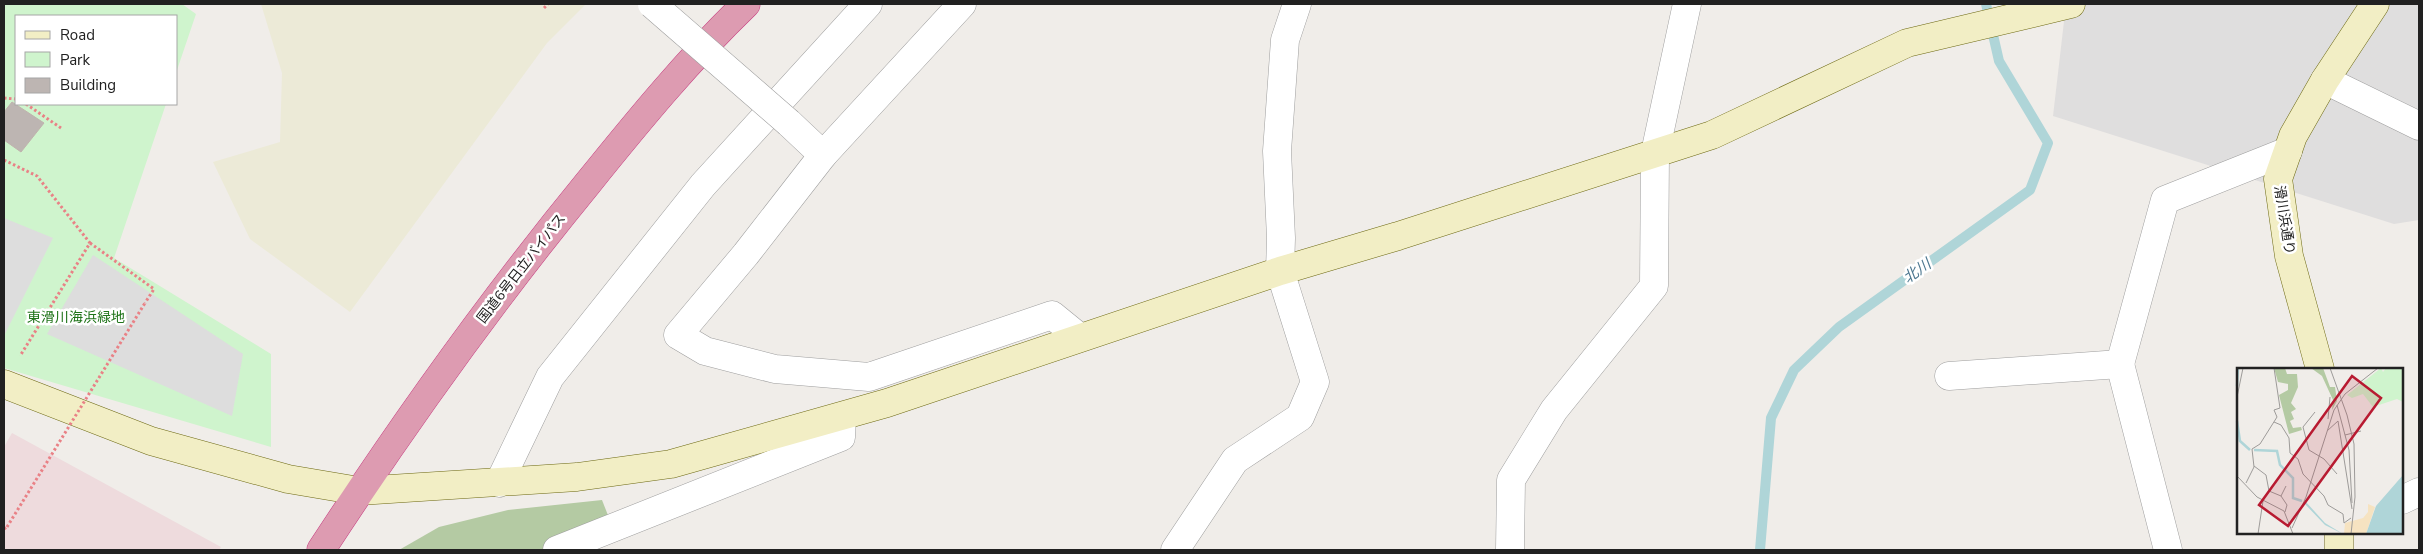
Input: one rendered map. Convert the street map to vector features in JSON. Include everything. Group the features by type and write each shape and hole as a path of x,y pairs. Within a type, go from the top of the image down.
{"highway":[{"name":"国道6号日立バイパス","path":"321,550 359,491 430,389 518,269 628,134 746,4"}],"street":[{"path":"652,4 823,155"},
{"path":"499,483 550,376 703,185 868,4"},
{"path":"962,4 823,155 746,254 678,335 706,351 776,370 869,377 1052,315 1079,337"},
{"path":"1174,550 1235,460 1300,417 1315,382 1280,271 1281,238 1276,151 1285,40 1297,4"},
{"path":"1510,550 1511,480 1554,410 1654,286 1655,153 1687,4"},
{"path":"4,384 151,441 288,479 359,491 577,477 671,464 887,403 1280,271 1712,135 1907,43 2071,4"},
{"name":"滑川浜通り","path":"2320,368 2290,256 2278,179 2293,136 2325,80 2375,4"},
{"path":"2325,80 2419,126"},
{"path":"2168,550 2120,364 2165,200 2288,152"},
{"path":"1949,376 2120,364"},
{"path":"557,550 841,438 842,417"},
{"path":"2403,500 2419,492"},
{"path":"2339,534 2340,550"}],"path":[{"path":"544,8 548,4"},
{"path":"27,105 61,128"},
{"path":"4,160 36,176 90,243 154,290 6,528"},
{"path":"19,357 90,243"}],"shaded area":[{"path":"261,4 586,4 547,43 350,312 250,239 213,162 280,142 282,73"},
{"path":"2066,4 2419,4 2419,220 2394,224 2053,116"},
{"path":"4,218 53,238 4,336"},
{"path":"93,255 243,354 232,416 47,334"},
{"path":"12,433 221,547 219,550 4,550 4,447"}],"green space":[{"name":"東滑川海浜緑地","path":"4,4 182,4 196,14 178,67 178,15 15,15 15,105 166,105 114,258 271,354 271,447 4,368"},
{"path":"602,500 611,523 544,550 399,550 439,527 508,510"}],"building":[{"path":"12,102 44,123 21,152 4,140 4,112"}],"waterway":[{"name":"北川","path":"1760,550 1771,418 1794,370 1839,327 2030,190 2048,143 1999,61 1986,4"}]}
